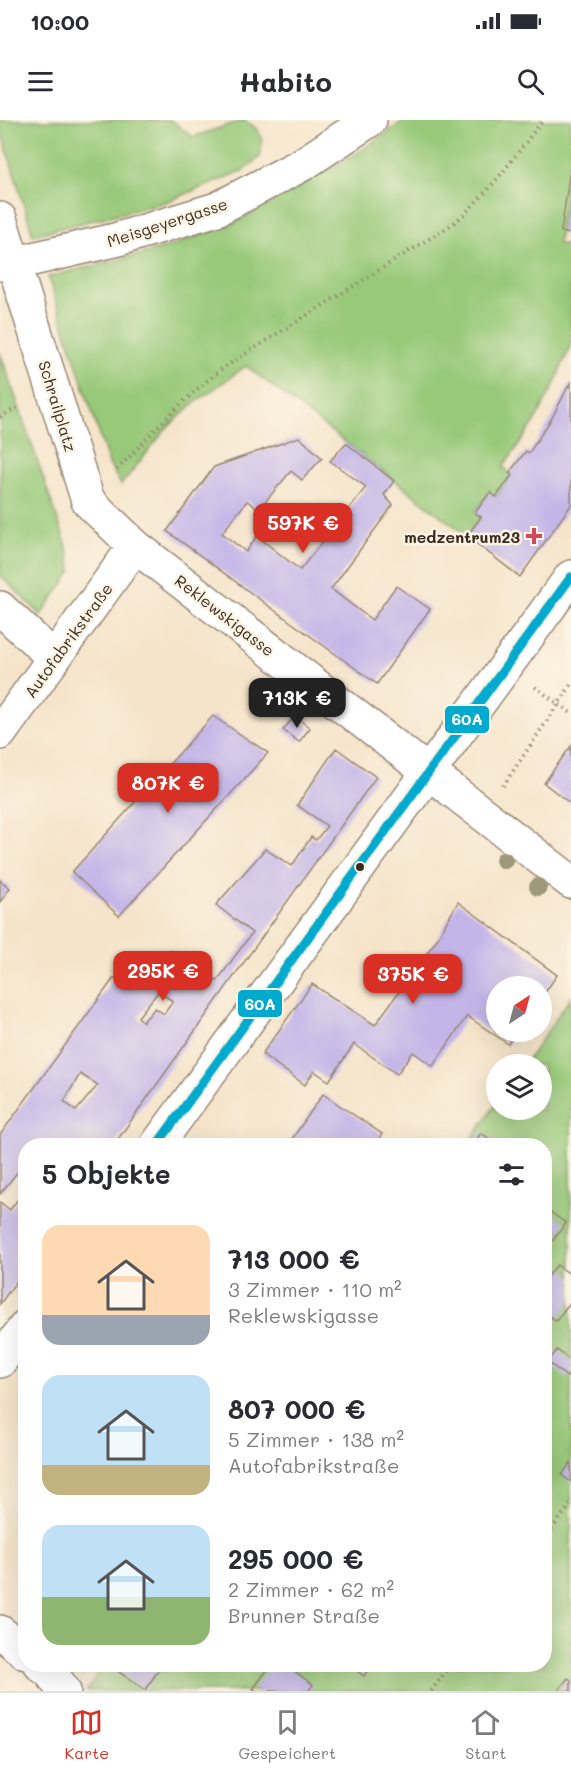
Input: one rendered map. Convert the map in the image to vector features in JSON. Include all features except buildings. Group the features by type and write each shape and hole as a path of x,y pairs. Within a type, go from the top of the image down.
{"street":[{"name":"Meisgeyergasse","path":"7,263 115,240 217,209 303,164 370,120"},
{"path":"0,219 7,263"},
{"name":"Schrailplatz","path":"7,263 88,501 135,546"},
{"name":"Autofabrikstraße","path":"0,734 135,546"},
{"name":"Reklewskigasse","path":"135,546 571,882"},
{"path":"162,1138 571,578"},
{"path":"0,608 54,658"},
{"path":"0,1361 18,1337"},
{"path":"0,1632 18,1647"},
{"path":"50,1672 64,1691"}],"path":[{"path":"88,501 191,392 223,368 454,223 495,183 543,120"},
{"path":"532,684 571,713"},
{"path":"501,789 571,685"},
{"path":"552,1529 571,1504"},
{"path":"431,1691 446,1672"}],"green space":[{"path":"0,120 171,120 193,137 243,120 258,130 261,150 260,157 242,171 166,202 33,235 0,127"},
{"path":"405,120 571,120 571,173 558,244 571,246 571,344 555,383 534,423 503,467 512,475 496,497 490,493 475,512 481,517 467,536 246,366 192,405 165,430 121,485 109,464 48,277 165,248 234,223 357,153"},
{"path":"0,352 67,547 72,571 41,615 0,575"},
{"path":"571,997 571,1691 86,1691 99,1672 552,1672 552,1138 473,1138 486,1118 552,1120 552,1054 532,1054 540,1042 552,1042 552,1024"}],"transit line":[{"name":"60A","path":"162,1138 571,577"}],"place":[{"name":"medzentrum23","path":"534,536"}]}
